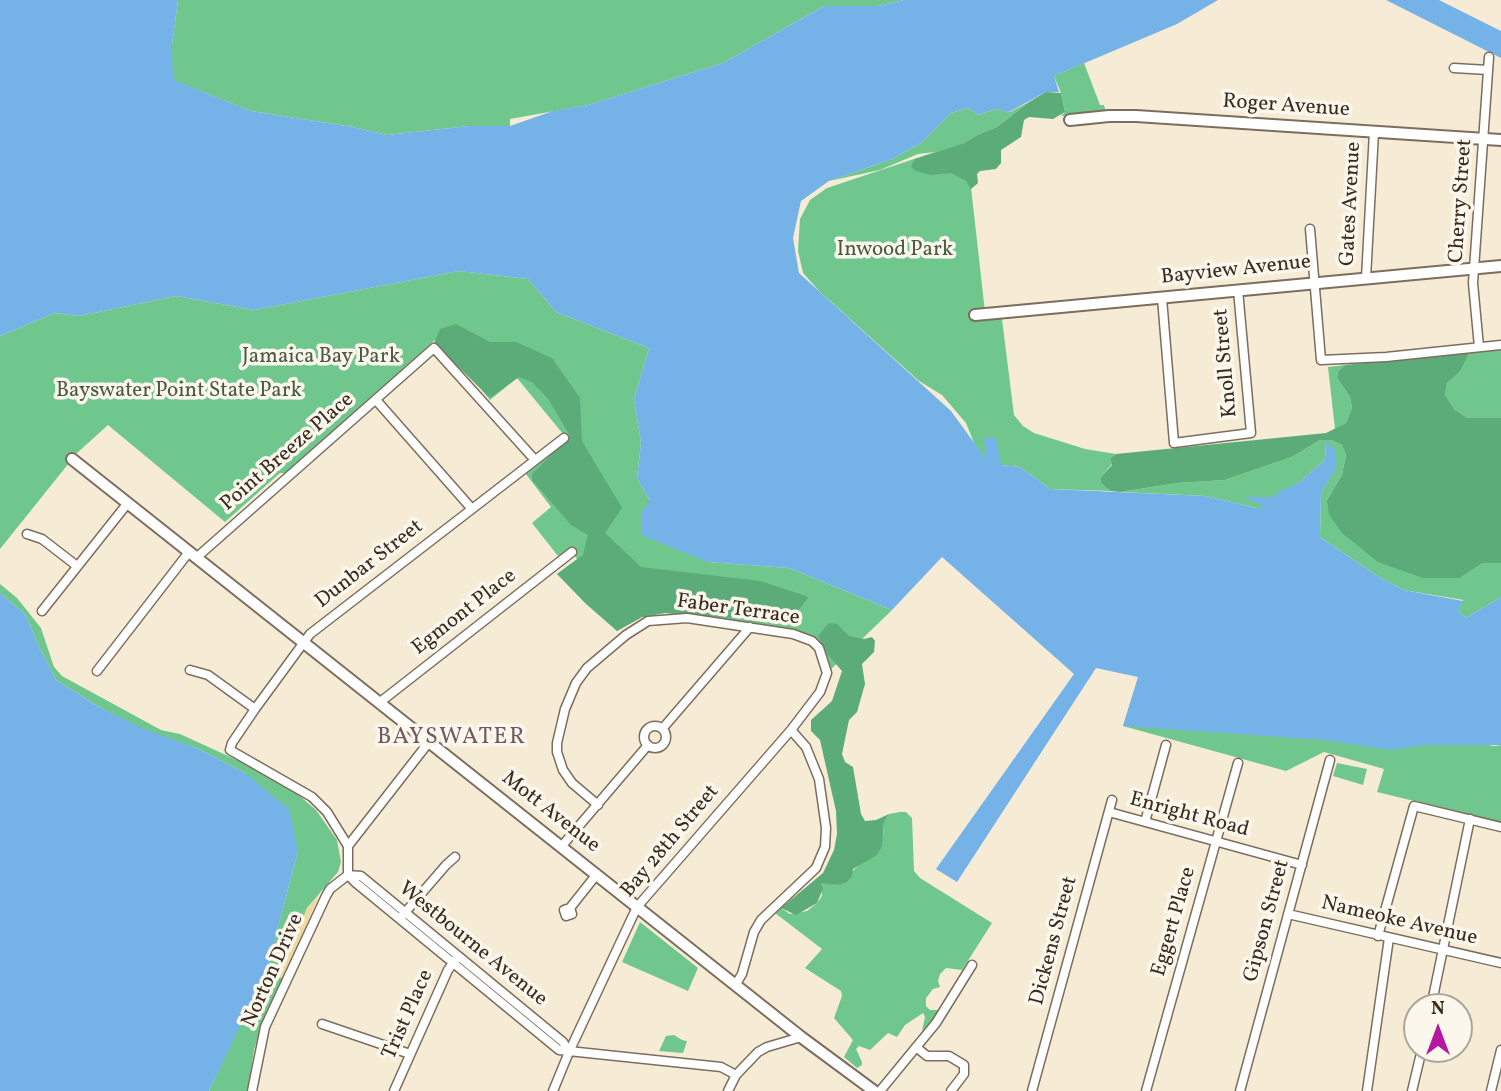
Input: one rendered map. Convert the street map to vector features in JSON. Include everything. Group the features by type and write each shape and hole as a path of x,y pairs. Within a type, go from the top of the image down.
{"street":[{"name":"Cherry Street","path":"1479,347 1473,283 1489,57"},
{"path":"1454,68 1488,70"},
{"name":"Roger Avenue","path":"1070,120 1136,116 1501,140"},
{"name":"Gates Avenue","path":"1366,278 1374,132"},
{"path":"1310,229 1321,360 1501,345"},
{"name":"Bayview Avenue","path":"975,315 1501,266"},
{"name":"Knoll Street","path":"1162,298 1174,443 1251,433 1238,290"},
{"name":"Point Breeze Place","path":"97,671 192,555 434,348 536,460"},
{"path":"376,400 472,509"},
{"name":"Dunbar Street","path":"348,846 327,812 312,797 230,750 232,743 310,634 564,438"},
{"name":"Mott Avenue","path":"72,459 801,1037 874,1091"},
{"path":"42,611 127,504"},
{"path":"27,534 42,539 77,566"},
{"name":"Egmont Place","path":"380,704 572,552"},
{"name":"Faber Terrace","path":"598,805 563,770 557,752 565,709 576,683 587,668 626,635 648,621 687,618 793,634 812,641 824,657 827,673"},
{"path":"663,728 750,627"},
{"path":"190,670 208,675 255,709"},
{"name":"Bay 28th Street","path":"553,1091 637,907 791,730 820,692 827,673"},
{"path":"653,725 663,728 667,735 665,742 659,747 648,746 644,740 646,729 653,725"},
{"path":"736,984 742,974 754,932 761,920 817,868 825,847 826,828 820,779 806,747 791,730"},
{"path":"348,874 348,846 429,742"},
{"path":"1145,822 1166,745"},
{"path":"561,847 648,746"},
{"name":"Gipson Street","path":"1240,1091 1329,760"},
{"name":"Eggert Place","path":"1146,1091 1238,763"},
{"name":"Dickens Street","path":"1032,1091 1112,800"},
{"path":"1378,936 1415,806 1501,827"},
{"name":"Enright Road","path":"1109,812 1302,866"},
{"path":"1435,993 1470,819"},
{"path":"402,915 455,857"},
{"name":"Westbourne Avenue","path":"348,874 456,958 559,1050 722,1067 736,1074"},
{"name":"Norton Drive","path":"252,1091 265,1027 326,896 330,889 348,874"},
{"path":"570,908 597,874"},
{"name":"Nameoke Avenue","path":"1288,914 1501,963"},
{"path":"1367,1091 1389,938"},
{"name":"Trist Place","path":"394,1091 456,958"},
{"path":"880,1091 936,1023 972,965"},
{"path":"322,1024 410,1054"},
{"path":"728,1091 736,1074 767,1047 801,1037"},
{"path":"916,1047 927,1056 949,1056 964,1065 964,1074 951,1091"},
{"path":"1491,1091 1498,1075 1501,1050"},
{"path":"1412,1091 1419,1063"}],"green space":[{"path":"178,0 904,0 878,6 824,6 723,63 588,105 510,119 510,126 469,126 387,135 251,111 172,80 172,45"},
{"path":"1084,63 1100,105 1104,105 1106,112 1061,116 1065,112 1054,76"},
{"path":"1046,92 1061,93 1065,112 1053,119 1029,117 1024,120 1021,137 1001,150 1001,163 996,169 980,171 977,174 978,183 971,189 966,181 951,173 930,175 914,170 911,166 915,159 965,143 997,127"},
{"name":"Inwood Park","path":"1029,102 997,127 966,143 985,312 1001,311 1014,415 1023,426 1034,433 1085,449 1116,454 1110,458 1112,464 1100,478 1101,483 1110,491 1050,489 1020,467 987,461 974,443 966,423 942,395 919,381 819,291 803,273 798,251 800,219 810,200 827,188 935,152 918,154 880,170 829,181 892,159 921,143 951,113 968,108 978,115 995,109 1010,112"},
{"name":"Jamaica Bay Park","path":"459,271 528,279 556,312 649,348 634,399 641,443 637,478 650,501 708,562 789,568 892,610 829,671 826,656 808,635 787,629 665,613 642,617 617,631 557,574 577,559 570,548 558,556 532,523 551,507 526,474 568,440 517,378 490,400 460,364 435,340 286,473 280,473 225,522 108,425 77,453 0,549 0,336 55,313 79,316 176,296 254,310"},
{"path":"456,324 490,342 516,342 552,358 580,398 582,441 622,508 605,533 641,567 760,581 806,596 808,598 789,622 765,613 747,619 665,613 642,617 617,631 585,603 557,574 583,555 588,535 571,525 532,480 532,474 570,436 549,400 532,382 519,377 491,397 488,396 434,343 440,329"},
{"path":"1501,350 1501,418 1468,418 1455,410 1445,395 1447,383 1460,372 1470,352"},
{"path":"1470,352 1460,372 1447,383 1445,395 1455,410 1468,418 1501,418 1501,563 1483,563 1460,578 1423,578 1378,562 1342,533 1329,515 1327,500 1342,475 1346,455 1342,445 1331,440 1320,440 1292,457 1225,480 1178,483 1120,492 1110,491 1101,483 1100,478 1112,465 1110,458 1116,454 1326,433 1346,423 1352,408 1350,397 1337,378 1338,371 1345,365"},
{"path":"1345,365 1338,371 1337,378 1350,397 1352,408 1346,423 1335,429 1328,367"},
{"path":"1320,440 1331,440 1342,445 1346,455 1342,475 1327,500 1460,578 1483,563 1501,563 1501,597 1466,618 1458,611 1463,600 1404,590 1379,577 1320,537 1321,493 1334,470 1326,443 1325,460 1297,484 1274,497 1249,497 1262,505 1261,509 1205,496 1120,492 1178,483 1225,480 1292,457"},
{"path":"0,584 17,598 41,628 54,667 62,676 161,730 180,734 239,761 295,792 316,810 337,840 341,862 338,872 307,908 290,952 283,957 271,954 298,851 245,773 199,749 144,730 99,707 56,680 25,614 0,593"},
{"path":"829,623 837,624 849,636 864,639 872,637 875,641 874,652 862,664 865,684 857,712 849,720 842,754 845,762 853,767 861,814 865,821 876,820 889,814 884,822 882,846 877,855 853,869 847,882 838,885 821,883 823,889 817,903 796,915 781,908 823,873 834,850 837,834 836,811 820,740 811,731 811,720 832,701 842,671 828,655 818,636"},
{"path":"1138,679 1494,746 1501,745 1501,822 1377,792 1384,769 1324,752 1286,771 1123,726"},
{"path":"1337,763 1367,769 1363,785 1333,776"},
{"path":"906,812 912,818 914,871 920,878 992,923 962,970 946,968 940,974 940,987 933,989 926,998 926,1006 930,1010 939,1010 932,1022 922,1031 925,1017 923,1013 905,1025 897,1037 888,1033 870,1050 859,1046 856,1049 862,1065 857,1068 844,1057 853,1040 834,1018 842,996 841,991 805,968 822,949 775,913 781,908 790,914 807,911 817,903 822,896 821,882 838,885 883,836 884,822 889,814"},
{"path":"640,922 698,968 688,991 622,962"},
{"path":"270,960 279,961 274,979 283,977 263,1019 254,1050 248,1091 209,1091"},
{"path":"674,1035 687,1041 683,1053 659,1051 666,1036"}],"sand":[{"path":"319,895 286,972 283,977 273,980 279,961 270,960 271,954 283,957 290,952 307,908"}],"water":[{"path":"0,0 178,0 172,45 173,80 251,111 387,135 469,126 510,126 553,111 588,105 723,63 824,6 878,6 904,0 1218,0 1177,24 1054,76 1059,92 1046,92 1009,112 995,109 978,115 968,108 951,113 921,143 892,159 829,181 801,201 793,238 799,273 951,411 986,459 984,438 996,438 1001,465 1020,467 1050,489 1205,496 1261,509 1261,505 1244,497 1274,497 1280,491 1297,484 1325,460 1326,442 1336,451 1335,470 1321,493 1320,537 1379,577 1404,590 1463,601 1458,611 1466,618 1501,597 1501,745 1425,745 1390,750 1325,740 1123,726 1138,677 1096,668 957,882 936,869 1074,674 942,557 892,610 789,568 708,562 641,535 642,511 650,501 637,478 641,443 634,399 649,348 556,312 528,279 459,271 254,310 176,296 79,316 55,313 0,336"},
{"path":"1386,0 1439,0 1501,31 1501,58"},
{"path":"0,593 25,614 56,680 99,707 144,729 199,749 245,773 289,809 298,851 267,970 209,1091 0,1091"}],"district":[{"name":"BAYSWATER","path":"452,739"}],"park label":[{"name":"Bayswater Point State Park","path":"179,392"}]}
